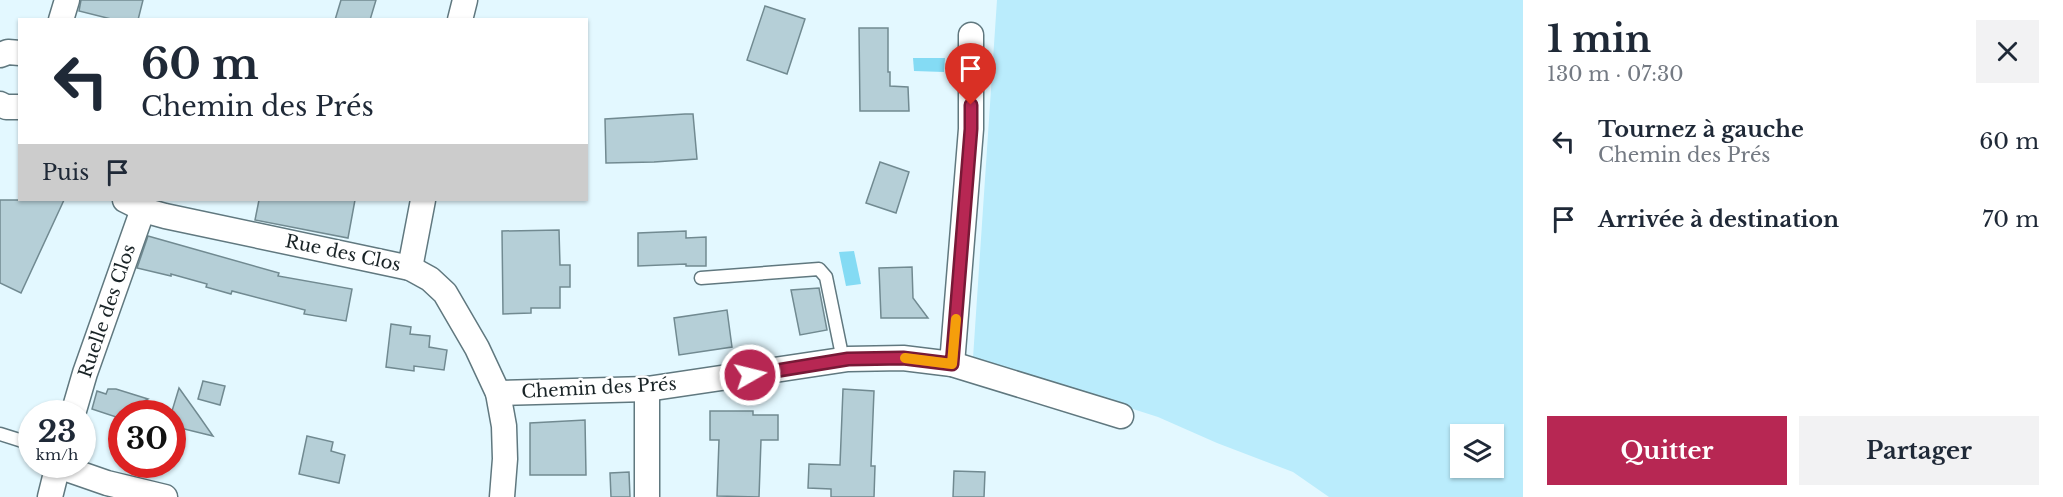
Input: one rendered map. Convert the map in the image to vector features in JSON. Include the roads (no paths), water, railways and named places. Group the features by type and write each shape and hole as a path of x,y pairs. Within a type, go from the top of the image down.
{"street":[{"path":"62,18 67,0"},
{"path":"460,18 465,0"},
{"path":"952,364 971,129 971,34"},
{"path":"0,55 8,52 18,53"},
{"path":"0,104 6,107 18,107"},
{"path":"410,268 423,201"},
{"name":"Rue des Clos","path":"134,204 165,216 410,268 430,279 446,293 477,348 498,393 504,426 505,459 502,497"},
{"name":"Ruelle des Clos","path":"77,400 134,204"},
{"name":"Chemin des Prés","path":"498,393 646,389 843,360 903,358 952,364 1121,416"},
{"path":"646,389 647,497"},
{"path":"50,497 55,478"},
{"path":"93,478 165,497"}],"lane":[{"path":"701,278 819,269 826,277 843,360"},
{"path":"0,434 18,440"}]}
